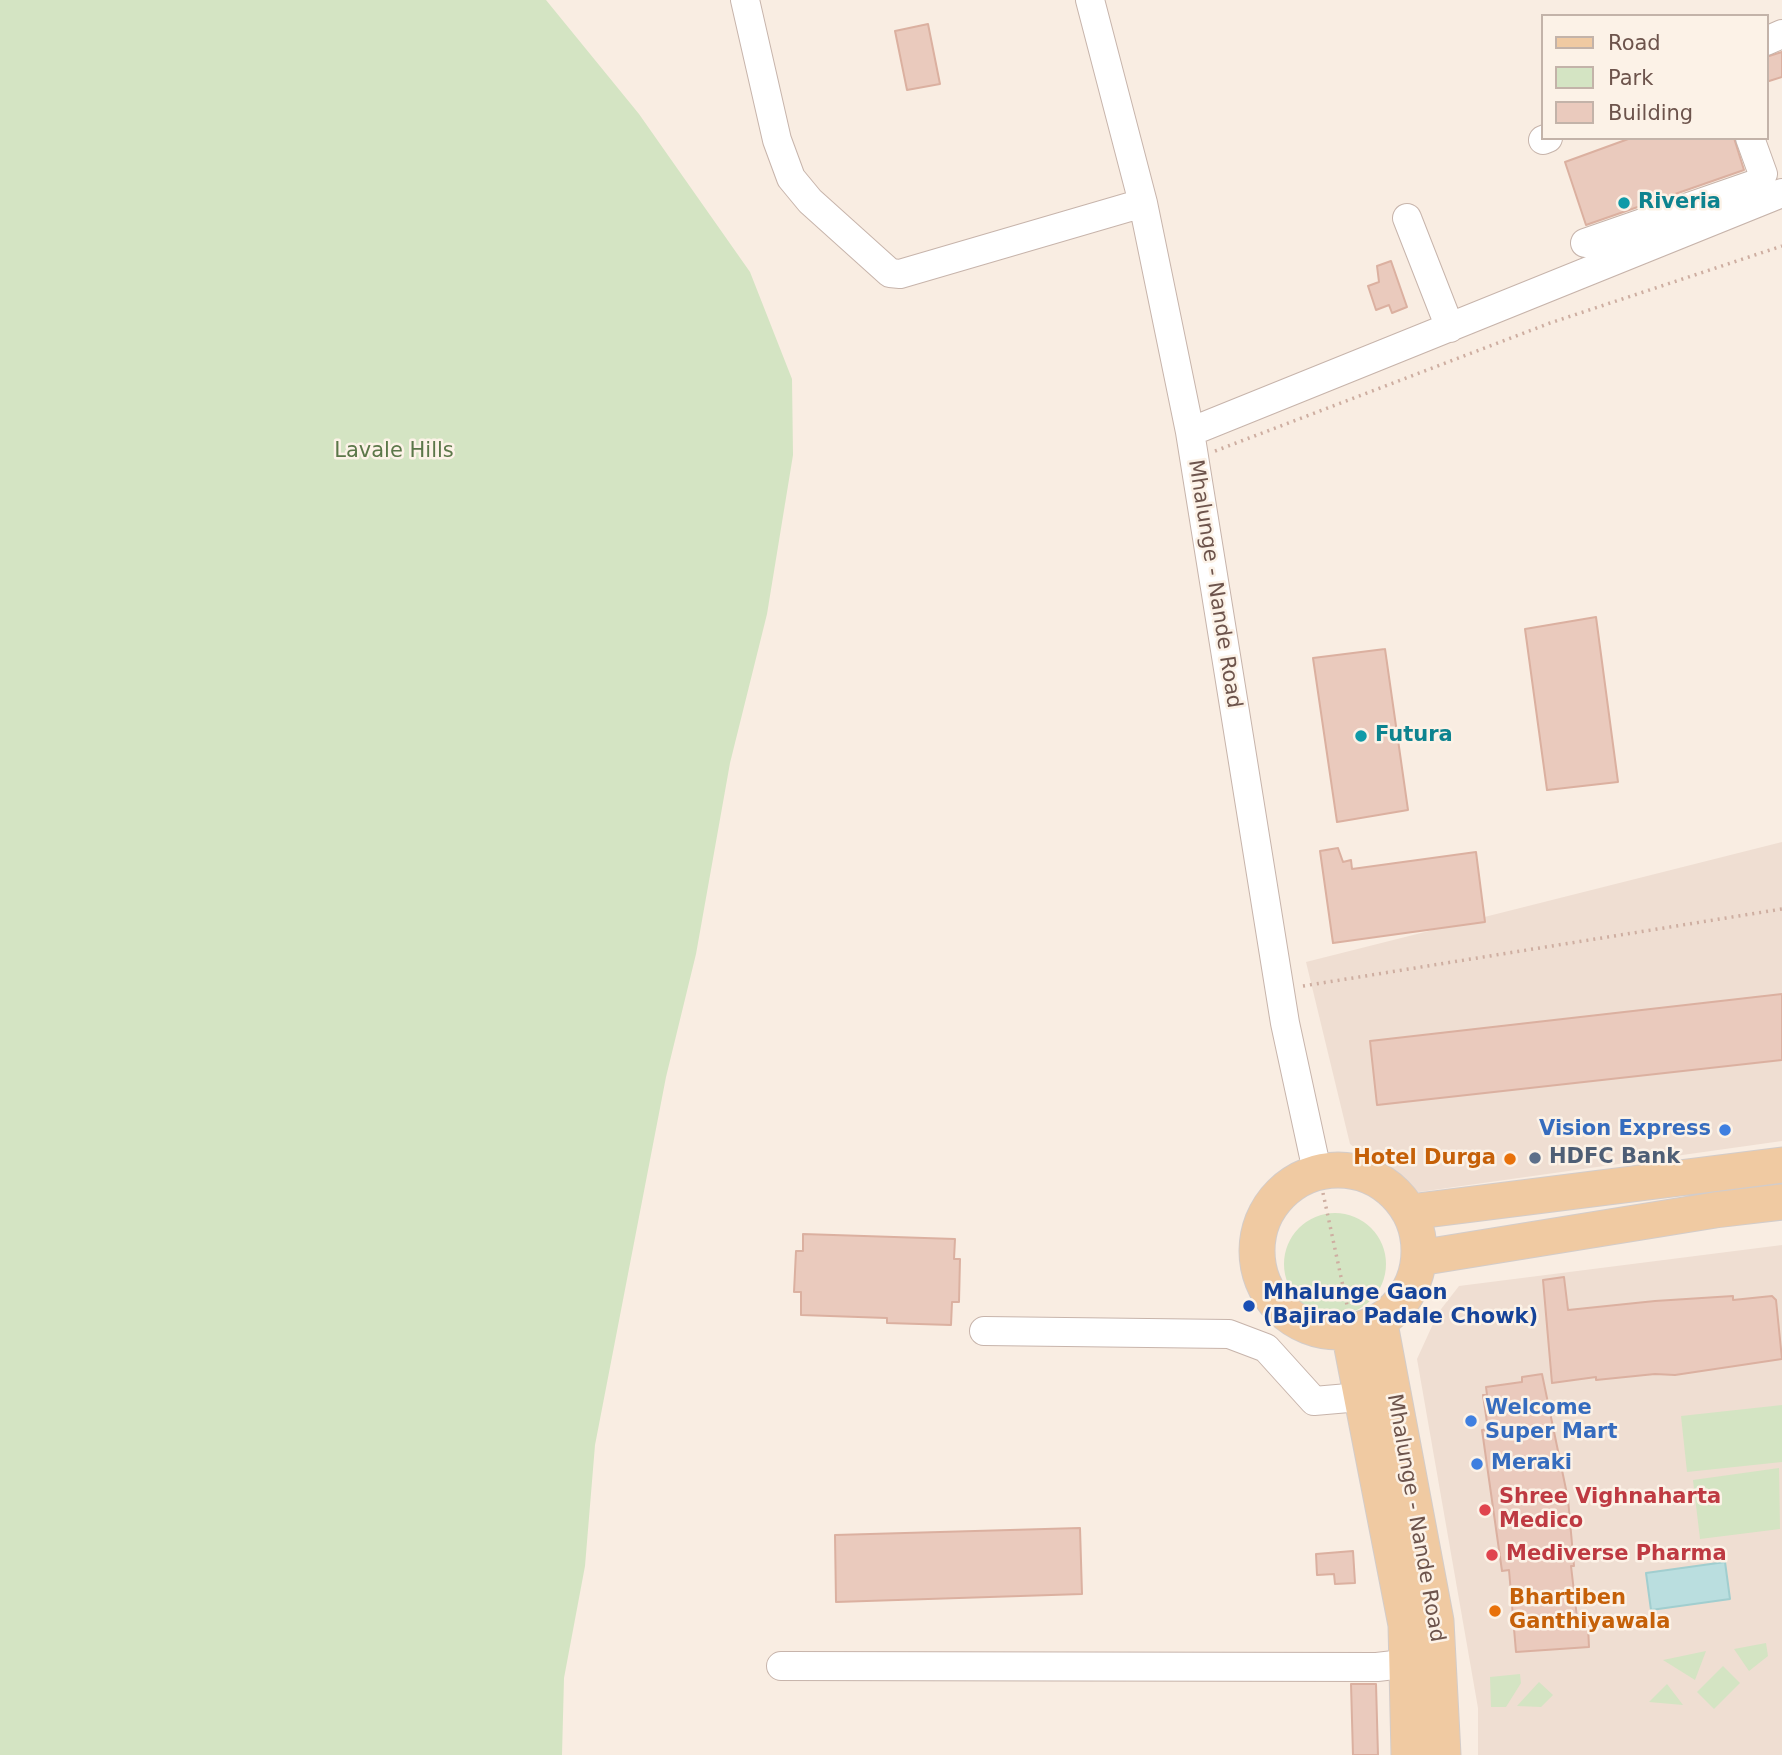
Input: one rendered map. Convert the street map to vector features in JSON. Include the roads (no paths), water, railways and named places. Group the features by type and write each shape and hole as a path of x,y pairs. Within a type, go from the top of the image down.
{"main road":[{"path":"1410,1212 1782,1165"},
{"path":"1344,1169 1371,1175 1394,1190 1410,1212 1418,1234 1419,1258 1412,1284 1365,1328 1322,1331 1296,1322 1275,1304 1261,1280 1256,1253 1260,1226 1272,1201 1292,1183 1317,1171 1344,1169"},
{"path":"1419,1258 1715,1210 1782,1202"},
{"name":"Mhalunge - Nande Road","path":"1365,1328 1360,1397 1406,1625 1423,1661 1444,1755"},
{"name":"Mhalunge - Nande Road","path":"1365,1328 1436,1621 1423,1661 1409,1755"}],"street":[{"path":"745,0 777,140 791,178 810,201 890,274 900,274 1143,203"},
{"name":"Mhalunge - Nande Road","path":"1090,0 1143,203 1190,432 1285,1023 1317,1171"},
{"path":"1190,432 1450,328 1761,181 1763,174 1751,140"},
{"path":"1765,140 1782,176"},
{"path":"1585,243 1665,228 1782,193"},
{"path":"1407,218 1450,328"},
{"path":"984,1331 1229,1334 1266,1348 1314,1401 1360,1397"},
{"path":"780,1666 1377,1667 1423,1661"}],"water":[{"path":"1725,1562 1730,1599 1651,1610 1646,1573"}],"place":[{"name":"Riveria","path":"1624,203"},
{"name":"Futura","path":"1361,736"},
{"name":"Vision Express","path":"1725,1130"},
{"name":"HDFC Bank","path":"1535,1158"},
{"name":"Hotel Durga","path":"1510,1159"},
{"name":"Mhalunge Gaon (Bajirao Padale Chowk)","path":"1249,1306"},
{"name":"Welcome Super Mart","path":"1471,1421"},
{"name":"Meraki","path":"1477,1464"},
{"name":"Shree Vighnaharta Medico","path":"1485,1510"},
{"name":"Mediverse Pharma","path":"1492,1555"},
{"name":"Bhartiben Ganthiyawala","path":"1495,1611"}],"park label":[{"name":"Lavale Hills","path":"394,452"}]}
